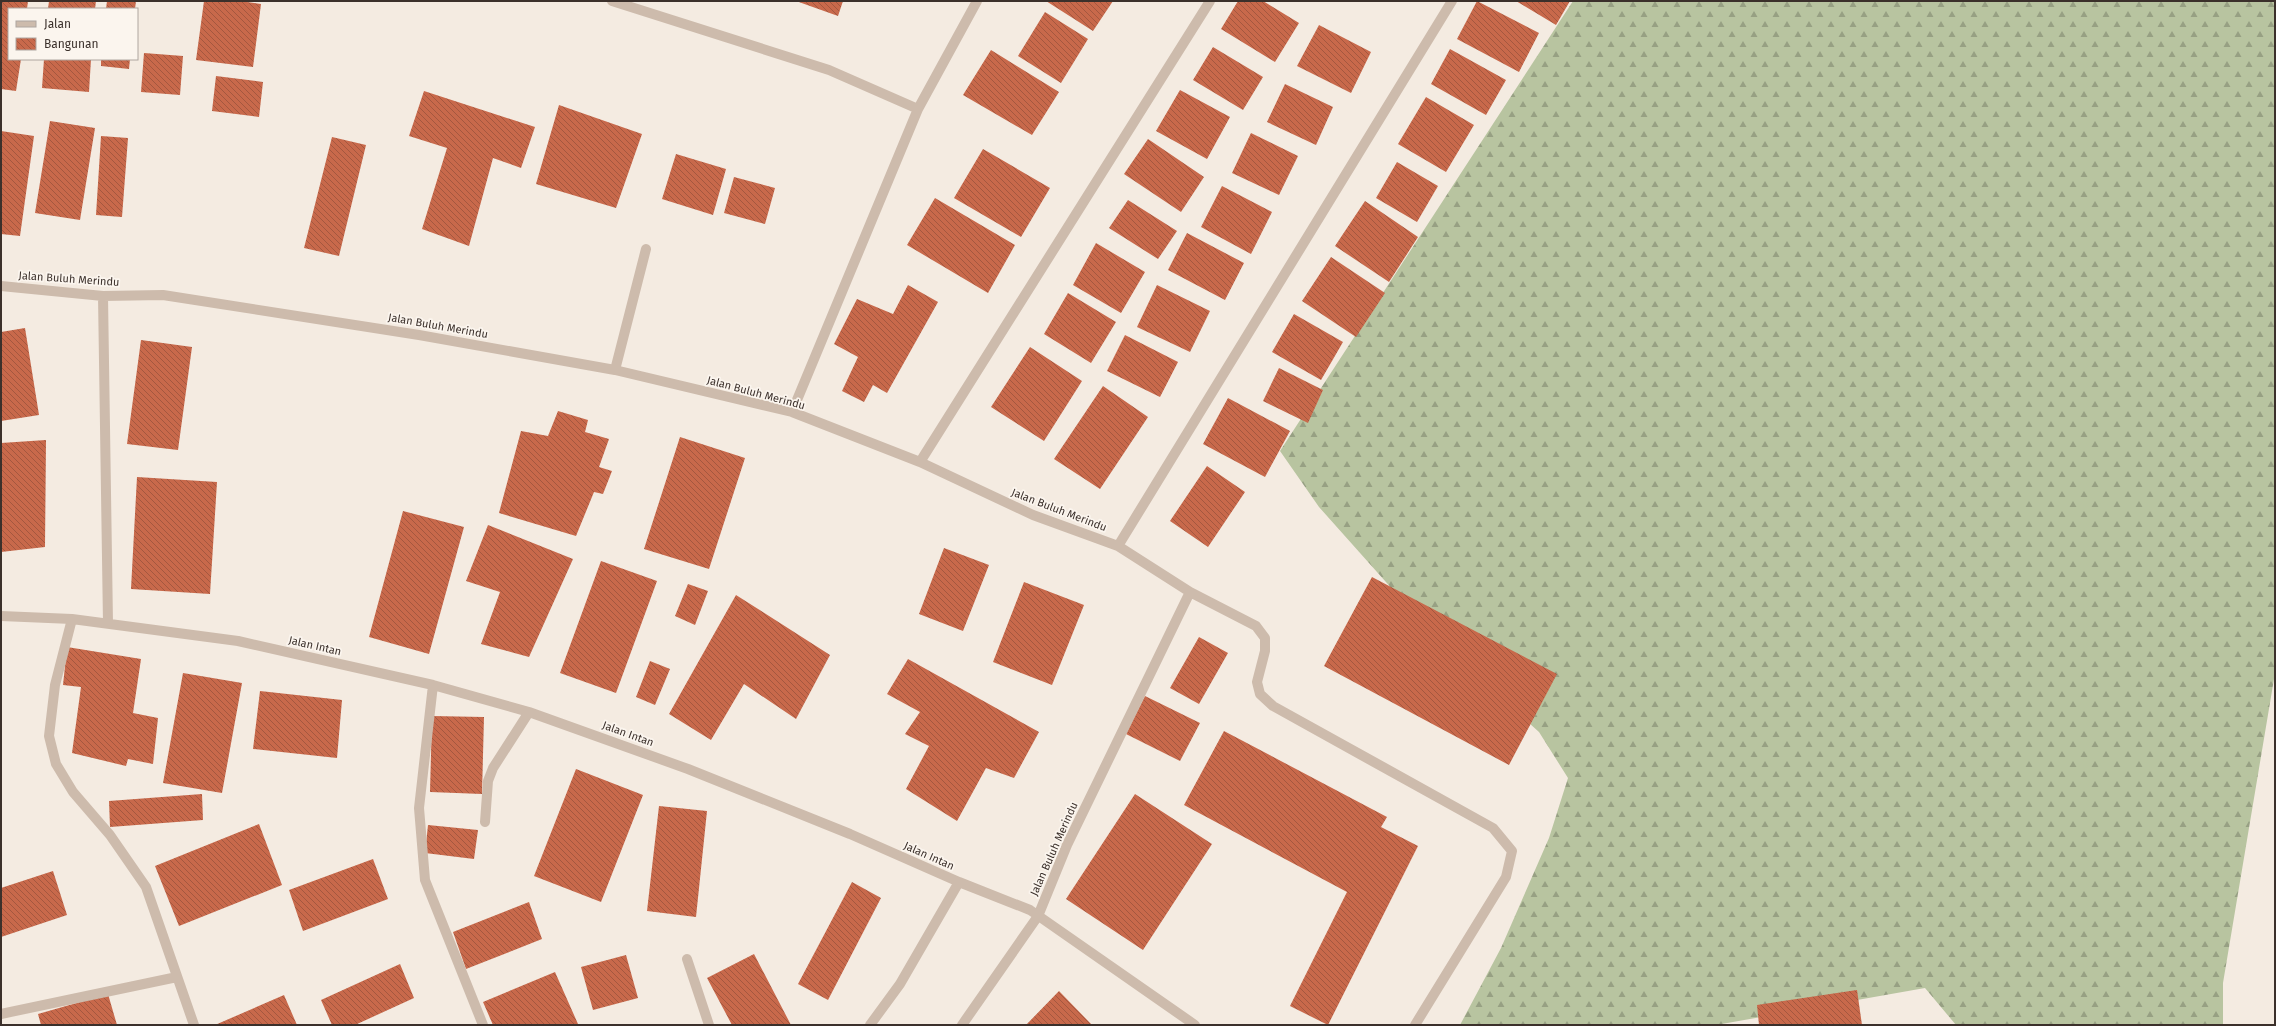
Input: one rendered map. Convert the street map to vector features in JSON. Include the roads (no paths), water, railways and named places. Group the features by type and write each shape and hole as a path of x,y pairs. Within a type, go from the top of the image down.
{"street":[{"path":"612,1 829,70 918,109"},
{"path":"792,412 918,109 977,1"},
{"path":"920,462 1210,1"},
{"path":"1118,546 1452,1"},
{"path":"615,370 646,249"},
{"name":"Jalan Buluh Merindu","path":"1,286 103,296 163,295 419,335 615,370 792,412 920,462 1033,515 1118,546 1190,592 1067,845 1038,916 962,1025"},
{"path":"103,296 108,623"},
{"path":"1190,592 1256,626 1265,638 1265,651 1257,682 1260,694 1273,706 1493,828 1512,851 1506,877 1415,1025"},
{"name":"Jalan Intan","path":"1,616 72,619 238,641 433,685 529,712 688,769 850,834 959,882 1030,910 1194,1025"},
{"path":"72,619 55,684 49,736 56,764 73,792 110,835 146,887 176,977 194,1025"},
{"path":"433,685 419,808 425,880 483,1025"},
{"path":"485,822 488,781 493,768 529,712"},
{"path":"870,1025 900,984 959,882"},
{"path":"687,959 709,1025"},
{"path":"1,1014 176,977"}]}
